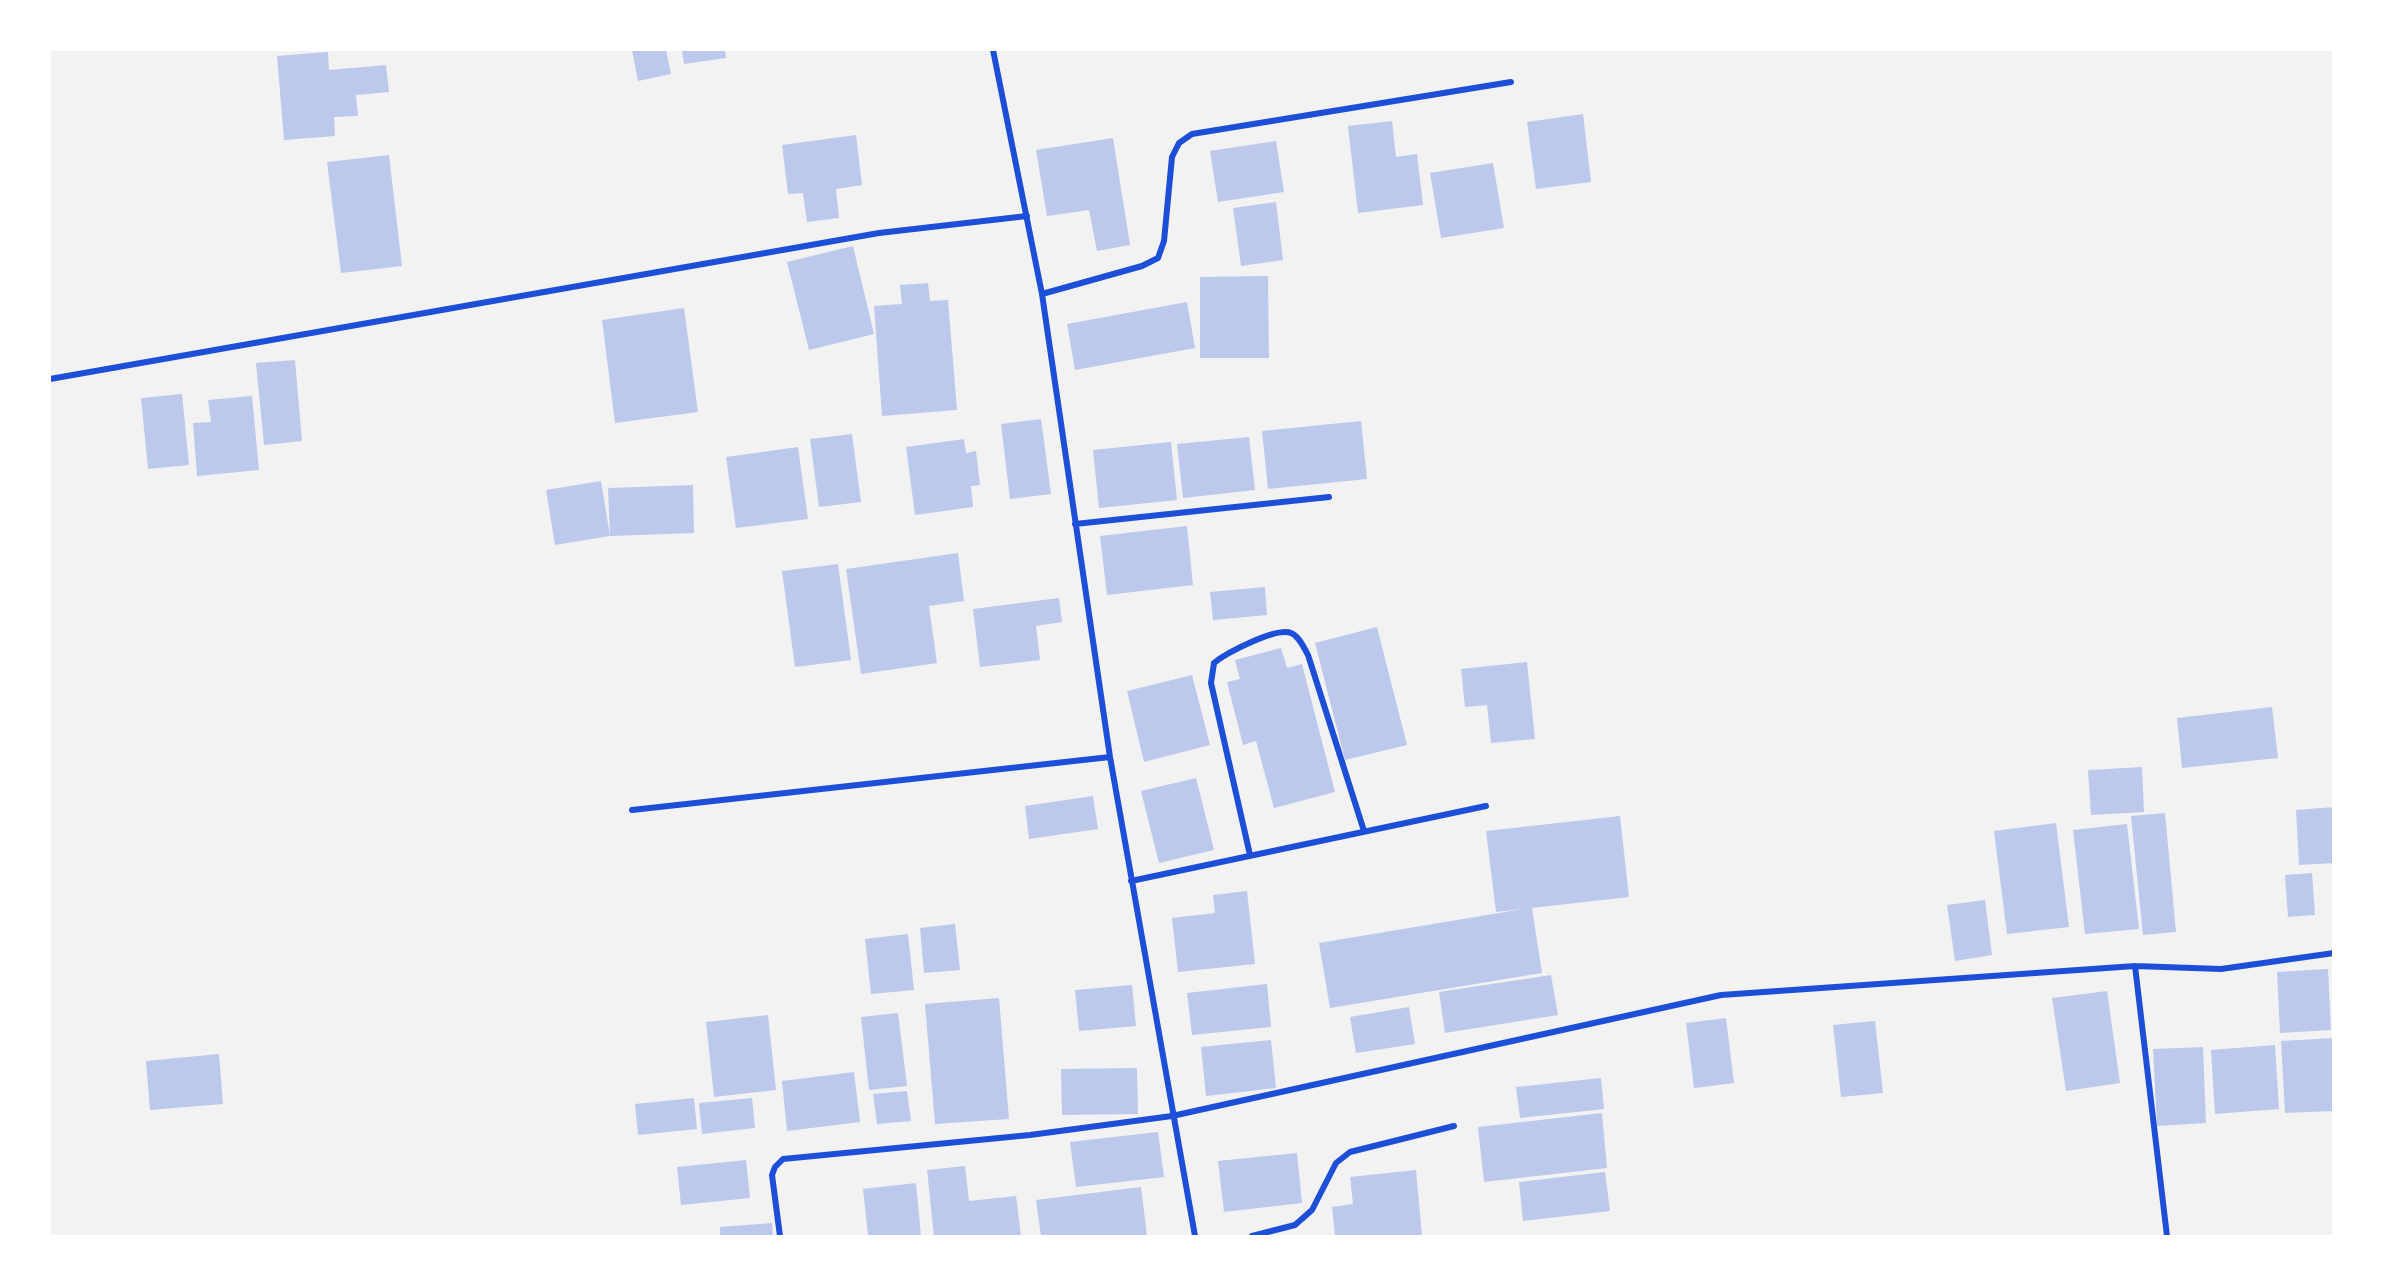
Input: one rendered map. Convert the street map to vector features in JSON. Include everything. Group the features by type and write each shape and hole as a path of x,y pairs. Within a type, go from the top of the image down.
{"street":[{"path":"993,50 1041,294 1110,757 1195,1236"},
{"path":"1041,294 1142,266 1158,258 1164,241 1172,158 1179,143 1192,134 1511,82"},
{"path":"50,379 879,233 1027,216"},
{"path":"1075,524 1329,497"},
{"path":"1250,855 1211,683 1214,663 1227,653 1276,633 1290,633 1298,638 1308,655 1364,831"},
{"path":"632,810 1110,757"},
{"path":"1131,881 1486,806"},
{"path":"780,1236 772,1175 775,1167 783,1159 1030,1136 1172,1116 1721,995 2135,966 2221,969 2334,953"},
{"path":"2135,966 2167,1236"},
{"path":"1252,1236 1295,1225 1312,1210 1336,1163 1350,1152 1454,1126"}],"building":[{"path":"632,50 666,50 671,74 638,81"},
{"path":"682,50 725,50 726,58 684,64"},
{"path":"328,52 329,70 386,65 389,92 356,95 358,116 334,117 335,136 284,140 277,56"},
{"path":"1583,114 1591,182 1536,189 1527,122"},
{"path":"1392,121 1396,157 1417,154 1423,205 1358,213 1348,126"},
{"path":"856,135 862,185 836,189 839,218 807,222 803,193 788,194 782,145"},
{"path":"1113,138 1130,245 1097,251 1089,210 1047,216 1036,150"},
{"path":"1276,141 1284,192 1218,202 1210,151"},
{"path":"389,155 402,266 341,273 327,162"},
{"path":"1493,163 1504,228 1441,238 1430,173"},
{"path":"1276,202 1283,260 1241,266 1233,208"},
{"path":"853,246 874,334 809,350 787,262"},
{"path":"1268,276 1269,358 1200,358 1200,277"},
{"path":"928,283 930,301 948,300 957,410 882,416 874,306 902,304 900,285"},
{"path":"1187,302 1195,348 1075,370 1067,324"},
{"path":"684,308 698,412 615,423 602,320"},
{"path":"295,360 302,441 264,445 256,363"},
{"path":"182,394 189,465 148,469 141,398"},
{"path":"252,396 259,470 197,476 193,423 211,422 208,400"},
{"path":"1041,419 1051,494 1010,499 1001,424"},
{"path":"1361,421 1367,479 1268,489 1262,431"},
{"path":"852,434 861,502 819,507 810,439"},
{"path":"1249,437 1255,490 1183,498 1177,444"},
{"path":"964,439 966,453 976,451 980,485 971,486 973,507 915,515 906,447"},
{"path":"1171,442 1177,500 1099,508 1093,450"},
{"path":"798,447 808,519 736,528 726,457"},
{"path":"601,481 610,536 555,545 546,490"},
{"path":"693,485 694,533 610,536 608,488"},
{"path":"1187,526 1193,585 1107,595 1100,536"},
{"path":"958,553 964,601 929,606 937,663 861,674 846,569"},
{"path":"838,564 851,660 795,667 782,571"},
{"path":"1265,587 1267,615 1213,620 1210,592"},
{"path":"1059,598 1062,622 1036,626 1040,660 980,667 973,609"},
{"path":"1377,627 1407,745 1345,760 1315,643"},
{"path":"1281,648 1287,668 1302,664 1335,792 1274,808 1256,741 1243,745 1227,682 1240,679 1235,660"},
{"path":"1527,662 1535,739 1491,743 1487,705 1465,707 1461,669"},
{"path":"1192,675 1210,745 1144,762 1127,691"},
{"path":"2272,707 2278,758 2182,768 2177,718"},
{"path":"2142,767 2144,812 2091,815 2088,770"},
{"path":"1196,778 1214,850 1159,863 1141,791"},
{"path":"1093,796 1098,829 1029,839 1025,806"},
{"path":"2334,807 2334,863 2299,865 2296,810"},
{"path":"2165,813 2176,932 2143,935 2131,816"},
{"path":"1620,816 1629,897 1532,908 1542,973 1330,1008 1319,943 1523,909 1496,912 1486,831"},
{"path":"2056,823 2069,927 2007,934 1994,831"},
{"path":"2127,824 2139,929 2085,934 2073,830"},
{"path":"2312,873 2315,915 2288,917 2285,875"},
{"path":"1247,891 1255,964 1178,972 1172,918 1215,913 1213,895"},
{"path":"1985,900 1992,955 1955,961 1947,905"},
{"path":"955,924 960,970 924,973 920,928"},
{"path":"908,934 914,990 871,994 865,939"},
{"path":"2328,969 2331,1030 2280,1033 2277,972"},
{"path":"1551,975 1558,1015 1445,1033 1439,992"},
{"path":"1267,984 1271,1027 1192,1035 1187,993"},
{"path":"1132,985 1136,1026 1079,1031 1075,990"},
{"path":"2107,991 2120,1083 2066,1091 2052,998"},
{"path":"999,998 1009,1119 935,1124 925,1004"},
{"path":"1409,1007 1415,1044 1356,1053 1350,1017"},
{"path":"898,1013 907,1086 869,1090 861,1017"},
{"path":"768,1015 776,1090 714,1097 706,1022"},
{"path":"1726,1018 1734,1083 1694,1088 1686,1023"},
{"path":"1875,1021 1883,1093 1841,1097 1833,1025"},
{"path":"2334,1038 2334,1111 2285,1113 2281,1041"},
{"path":"1271,1040 1276,1088 1206,1096 1201,1047"},
{"path":"2275,1045 2279,1109 2215,1114 2211,1050"},
{"path":"2203,1047 2206,1123 2157,1126 2153,1049"},
{"path":"219,1054 223,1104 150,1110 146,1061"},
{"path":"1137,1068 1138,1114 1062,1115 1061,1069"},
{"path":"854,1072 860,1122 787,1131 782,1081"},
{"path":"1601,1078 1604,1109 1520,1118 1516,1087"},
{"path":"907,1091 911,1121 877,1124 873,1094"},
{"path":"694,1098 697,1129 638,1135 635,1104"},
{"path":"752,1098 755,1128 702,1134 699,1103"},
{"path":"1602,1113 1607,1168 1484,1182 1478,1127"},
{"path":"1158,1132 1164,1177 1076,1187 1070,1142"},
{"path":"1297,1153 1302,1203 1224,1212 1218,1161"},
{"path":"746,1160 750,1198 681,1205 677,1167"},
{"path":"965,1166 969,1201 1016,1196 1021,1236 934,1236 927,1170"},
{"path":"1416,1170 1422,1236 1335,1236 1332,1207 1353,1204 1350,1177"},
{"path":"1605,1172 1610,1211 1523,1221 1519,1182"},
{"path":"916,1183 921,1236 868,1236 863,1189"},
{"path":"1141,1187 1147,1236 1041,1236 1036,1200"},
{"path":"772,1223 773,1236 720,1236 720,1227"}]}
